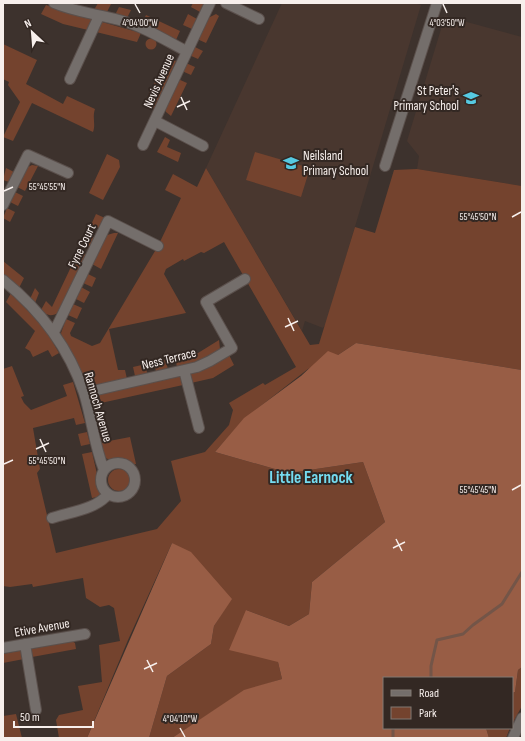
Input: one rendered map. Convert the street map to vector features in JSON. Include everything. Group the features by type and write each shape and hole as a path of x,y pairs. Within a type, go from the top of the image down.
{"street":[{"name":"Nevis Avenue","path":"54,3 99,16 120,20 140,28 186,51"},
{"name":"Nevis Avenue","path":"143,145 186,51 210,3"},
{"path":"226,3 259,19"},
{"path":"385,166 437,3"},
{"path":"70,79 99,16"},
{"name":"Nevis Avenue","path":"155,121 203,146"},
{"path":"3,205 28,155 68,173"},
{"name":"Fyne Court","path":"54,332 108,221 158,246"},
{"name":"Ness Terrace","path":"84,393 184,370 210,362 232,348 206,302 245,279"},
{"name":"Rannoch Avenue","path":"3,280 33,308 54,332 84,393 104,470"},
{"path":"184,370 199,428"},
{"path":"118,463 129,466 135,476 134,487 126,495 115,497 108,494 102,486 101,480 104,470 113,464 118,463"},
{"path":"52,518 94,505 103,500 108,494"},
{"name":"Etive Avenue","path":"3,648 85,634"},
{"path":"25,644 36,710"},
{"path":"513,738 522,718"}],"shaded area":[{"name":"Neilsland Primary School","path":"282,3 414,3 421,5 326,324 323,328 305,321 302,331 206,168"},
{"name":"St Peter's Primary School","path":"445,16 522,37 522,186 417,169 419,156 407,141"},
{"path":"356,343 522,370 522,667 518,670 515,692 513,693 513,677 383,677 383,729 486,729 489,738 172,738 244,690 282,679 278,662 229,650 246,610 289,626 309,614 312,582 385,522 363,462 289,473 215,452 244,418 301,376 328,351 338,355"},
{"path":"172,543 191,552 232,599 214,626 211,644 167,676 149,738 87,738"}],"green space":[{"path":"98,3 111,4 107,12 94,10"},
{"path":"193,3 204,3 200,12 191,7"},
{"path":"46,5 71,14 93,19 88,30 63,24 41,14"},
{"path":"119,7 131,10 127,18 115,15"},
{"path":"188,14 197,19 192,29 183,25"},
{"path":"216,14 219,16 206,43 197,39 208,18"},
{"path":"146,15 180,31 176,40 142,23"},
{"path":"102,22 141,33 137,42 96,32"},
{"path":"149,39 153,39 155,40 155,48 149,49 146,46 146,42"},
{"path":"3,44 37,60 26,84 63,104 67,96 95,109 93,132 32,103 13,141 3,137 20,102 8,85 9,82 3,79"},
{"path":"193,46 203,51 198,59 189,55"},
{"path":"167,57 176,61 154,109 144,104"},
{"path":"186,63 195,67 191,75 182,71"},
{"path":"178,79 187,83 171,116 166,112 165,108"},
{"path":"165,137 170,140 167,147 181,153 178,162 157,152"},
{"path":"255,152 310,168 301,197 246,180"},
{"path":"107,154 119,160 120,167 103,200 89,193"},
{"path":"32,165 38,166 25,191 17,187 26,168"},
{"path":"6,168 14,172 9,182 3,180"},
{"path":"206,168 310,345 319,344 355,227 375,233 394,170 417,169 522,186 522,370 356,343 338,355 308,369 243,420 215,452 289,473 363,462 385,522 312,582 309,614 289,626 246,610 278,662 282,679 244,691 172,738 149,738 167,676 211,644 214,626 231,599 172,543 128,640 87,738 59,738 56,720 59,715 83,710 78,686 102,682 99,645 120,641 114,608 109,605 100,607 86,598 83,578 33,587 32,584 10,587 3,586 3,369 12,366 24,396 21,397 24,403 31,410 67,396 63,385 73,382 85,423 76,425 74,418 33,428 40,469 37,473 56,553 157,529 181,501 171,461 205,452 229,425 233,410 229,403 263,383 265,385 296,367 224,242 204,253 201,252 184,261 183,259 166,269 164,274 186,313 109,329 118,370 125,370 127,379 94,386 87,384 62,339 61,333 66,319 75,323 70,333 71,336 92,346 100,343 158,246 181,198 165,190 173,174 197,187"},
{"path":"15,192 23,196 18,206 10,202"},
{"path":"7,208 15,212 10,222 3,218"},
{"path":"96,214 105,218 100,229 91,225"},
{"path":"87,233 95,238 91,248 82,243"},
{"path":"118,233 101,269 92,264 107,235"},
{"path":"79,250 87,255 59,312 54,315 45,314 41,310 46,301 52,307"},
{"path":"3,261 24,278 19,288 3,275"},
{"path":"88,274 96,278 92,287 83,283"},
{"path":"81,287 90,292 84,303 76,299"},
{"path":"35,288 39,293 35,303 30,299"},
{"path":"11,293 45,329 59,353 52,357 48,350 33,357 30,351 25,348 35,331 6,302"},
{"path":"73,304 82,308 77,319 68,315"},
{"path":"219,340 220,349 201,362 177,367 175,358 198,353"},
{"path":"229,355 234,365 213,378 191,383 189,374 206,369"},
{"path":"166,360 168,370 156,372 154,362"},
{"path":"146,364 147,373 135,376 133,367"},
{"path":"181,375 183,385 101,403 99,394"},
{"path":"87,432 90,444 81,446 78,434"},
{"path":"108,435 109,441 130,437 136,464 131,464 124,460 109,459 104,457 98,437"},
{"path":"92,452 102,496 92,498 82,454"},
{"path":"119,469 127,472 130,480 127,488 119,491 111,488 108,480 111,472"},
{"path":"72,641 75,643 76,649 32,657 31,649"},
{"path":"23,650 24,659 3,663 3,654"},
{"path":"522,667 522,706 513,722 513,693 515,692 518,670"},
{"path":"16,714 22,738 3,738 3,716"},
{"path":"486,729 510,729 506,738 489,738"}],"waterway":[{"path":"431,677 431,666 437,640 463,634 502,604 522,572"},
{"path":"393,729 393,738"}],"place":[{"name":"St Peter's Primary School","path":"471,98"},
{"name":"Neilsland Primary School","path":"291,163"}],"district":[{"name":"Little Earnock","path":"311,478"}]}
